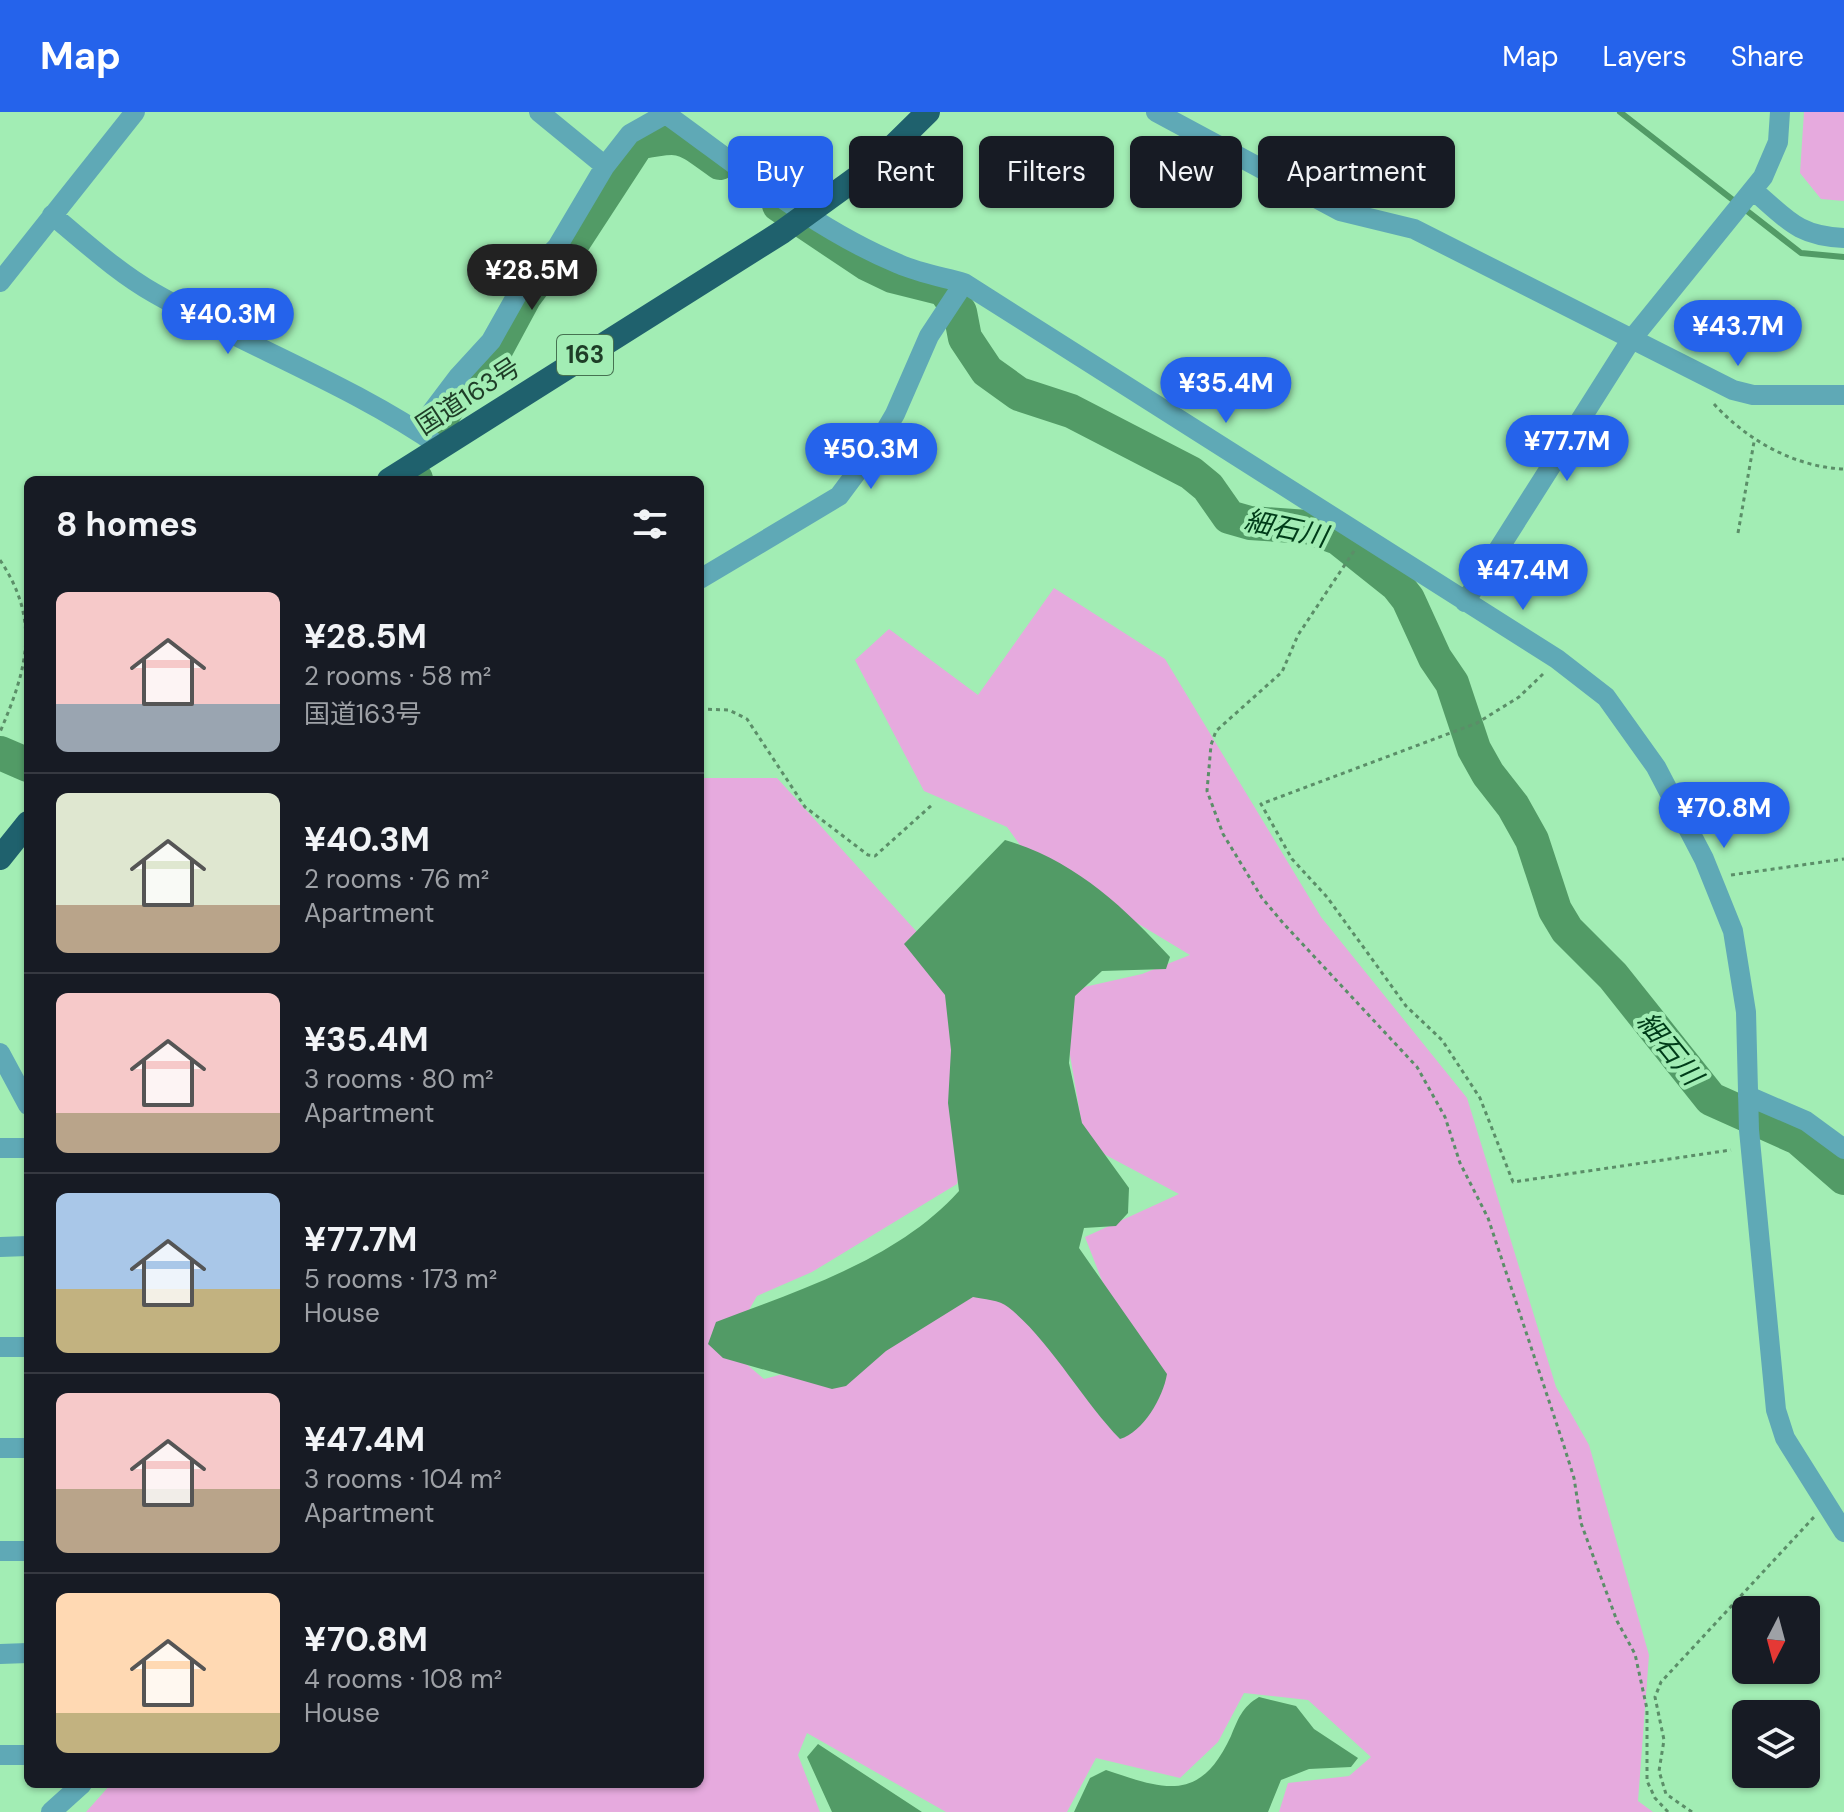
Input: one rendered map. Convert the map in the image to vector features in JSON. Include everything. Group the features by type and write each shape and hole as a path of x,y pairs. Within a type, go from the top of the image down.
{"highway":[{"name":"国道163号","path":"395,476 782,232 873,166 928,112"},
{"path":"0,858 24,828"}],"street":[{"path":"0,282 135,112"},
{"path":"539,112 605,166"},
{"path":"1156,112 1340,211 1414,229 1742,394 1844,395"},
{"path":"1465,602 1631,340 1750,193 1774,154 1780,112"},
{"path":"418,430 458,377 491,341 527,277 557,247 605,166 630,134 667,113 808,214 902,266 962,286 1557,659 1606,697 1664,781 1712,878 1733,931 1746,1012 1750,1139 1776,1410 1785,1438 1844,1532"},
{"path":"1750,193 1800,230 1818,237 1844,238"},
{"path":"52,215 109,262 153,292 334,383 418,430 441,447"},
{"path":"704,577 839,496 877,445 895,414 929,336 962,286"},
{"path":"0,1053 24,1098"},
{"path":"1748,1100 1806,1121 1844,1149"},
{"path":"0,1148 24,1148"},
{"path":"0,1247 24,1246"},
{"path":"0,1347 24,1347"},
{"path":"0,1448 24,1448"},
{"path":"0,1551 24,1551"},
{"path":"0,1654 24,1653"},
{"path":"0,1755 24,1755"},
{"path":"51,1812 78,1788"}],"path":[{"path":"1708,398 1732,424 1754,440 1819,468 1844,469"},
{"path":"1738,533 1754,440"},
{"path":"1363,538 1298,635 1282,672 1216,731 1211,745 1207,791 1223,834 1262,898 1417,1067 1445,1117 1460,1163 1488,1218 1511,1279 1574,1478 1581,1523 1617,1621 1635,1654 1647,1709 1647,1781 1655,1798 1668,1812"},
{"path":"0,560 24,610"},
{"path":"0,732 16,694 24,654"},
{"path":"1557,659 1519,697 1477,723 1261,804 1292,859 1336,909 1406,1006 1442,1040 1480,1098 1513,1182 1750,1139"},
{"path":"704,709 729,710 747,719 805,807 868,855 875,856 933,804"},
{"path":"1712,878 1844,859"},
{"path":"1692,1812 1666,1794 1659,1771 1664,1740 1655,1697 1661,1682 1825,1505"}],"shaded area":[{"path":"1804,112 1844,112 1844,201 1821,199 1800,173"},
{"path":"1054,588 1165,659 1321,917 1467,1098 1556,1387 1589,1445 1649,1655 1638,1801 1653,1812 1279,1812 1288,1783 1349,1776 1371,1757 1308,1700 1244,1693 1218,1742 1180,1778 1096,1758 1067,1812 946,1812 807,1733 798,1755 820,1812 86,1812 107,1788 704,1788 704,778 777,778 956,975 975,1095 957,1184 812,1272 757,1296 742,1322 738,1357 764,1379 859,1354 985,1271 1152,1409 1085,1237 1179,1194 1085,1144 1069,1049 1071,990 1142,974 1190,955 1132,920 1041,874 1007,827 924,791 855,660 889,629 978,695"},
{"path":"1005,840 1075,872 1134,920 1170,957 1166,969 1102,971 1075,996 1069,1063 1082,1123 1129,1188 1128,1213 1116,1226 1084,1228 1079,1248 1167,1374 1151,1413 1136,1429 1120,1439 1037,1335 1008,1307 991,1300 973,1297 886,1351 846,1386 832,1389 723,1358 708,1344 716,1322 814,1284 877,1254 907,1236 959,1191 948,1103 951,1050 945,995 904,944"},
{"path":"1259,1697 1296,1706 1314,1729 1358,1758 1351,1767 1309,1769 1281,1780 1268,1812 1074,1812 1090,1778 1106,1770 1163,1786 1179,1786 1193,1781 1207,1772 1219,1758 1241,1714"},
{"path":"818,1744 922,1812 832,1812 807,1757"}],"waterway":[{"path":"1620,112 1801,253 1844,257"},
{"name":"細石川","path":"438,422 467,380 492,357 525,296 565,255 638,143 674,138 690,143 720,163"},
{"name":"細石川","path":"783,208 867,264 892,276 944,289 960,312 965,338 987,371 1019,394 1071,411 1191,473 1208,487 1229,517 1250,523 1308,527 1338,538 1397,585 1408,599 1435,658 1452,683 1474,749 1532,840 1555,910 1567,930 1613,976 1711,1099 1798,1138 1844,1178"},
{"name":"細石川","path":"0,753 24,763"}]}
